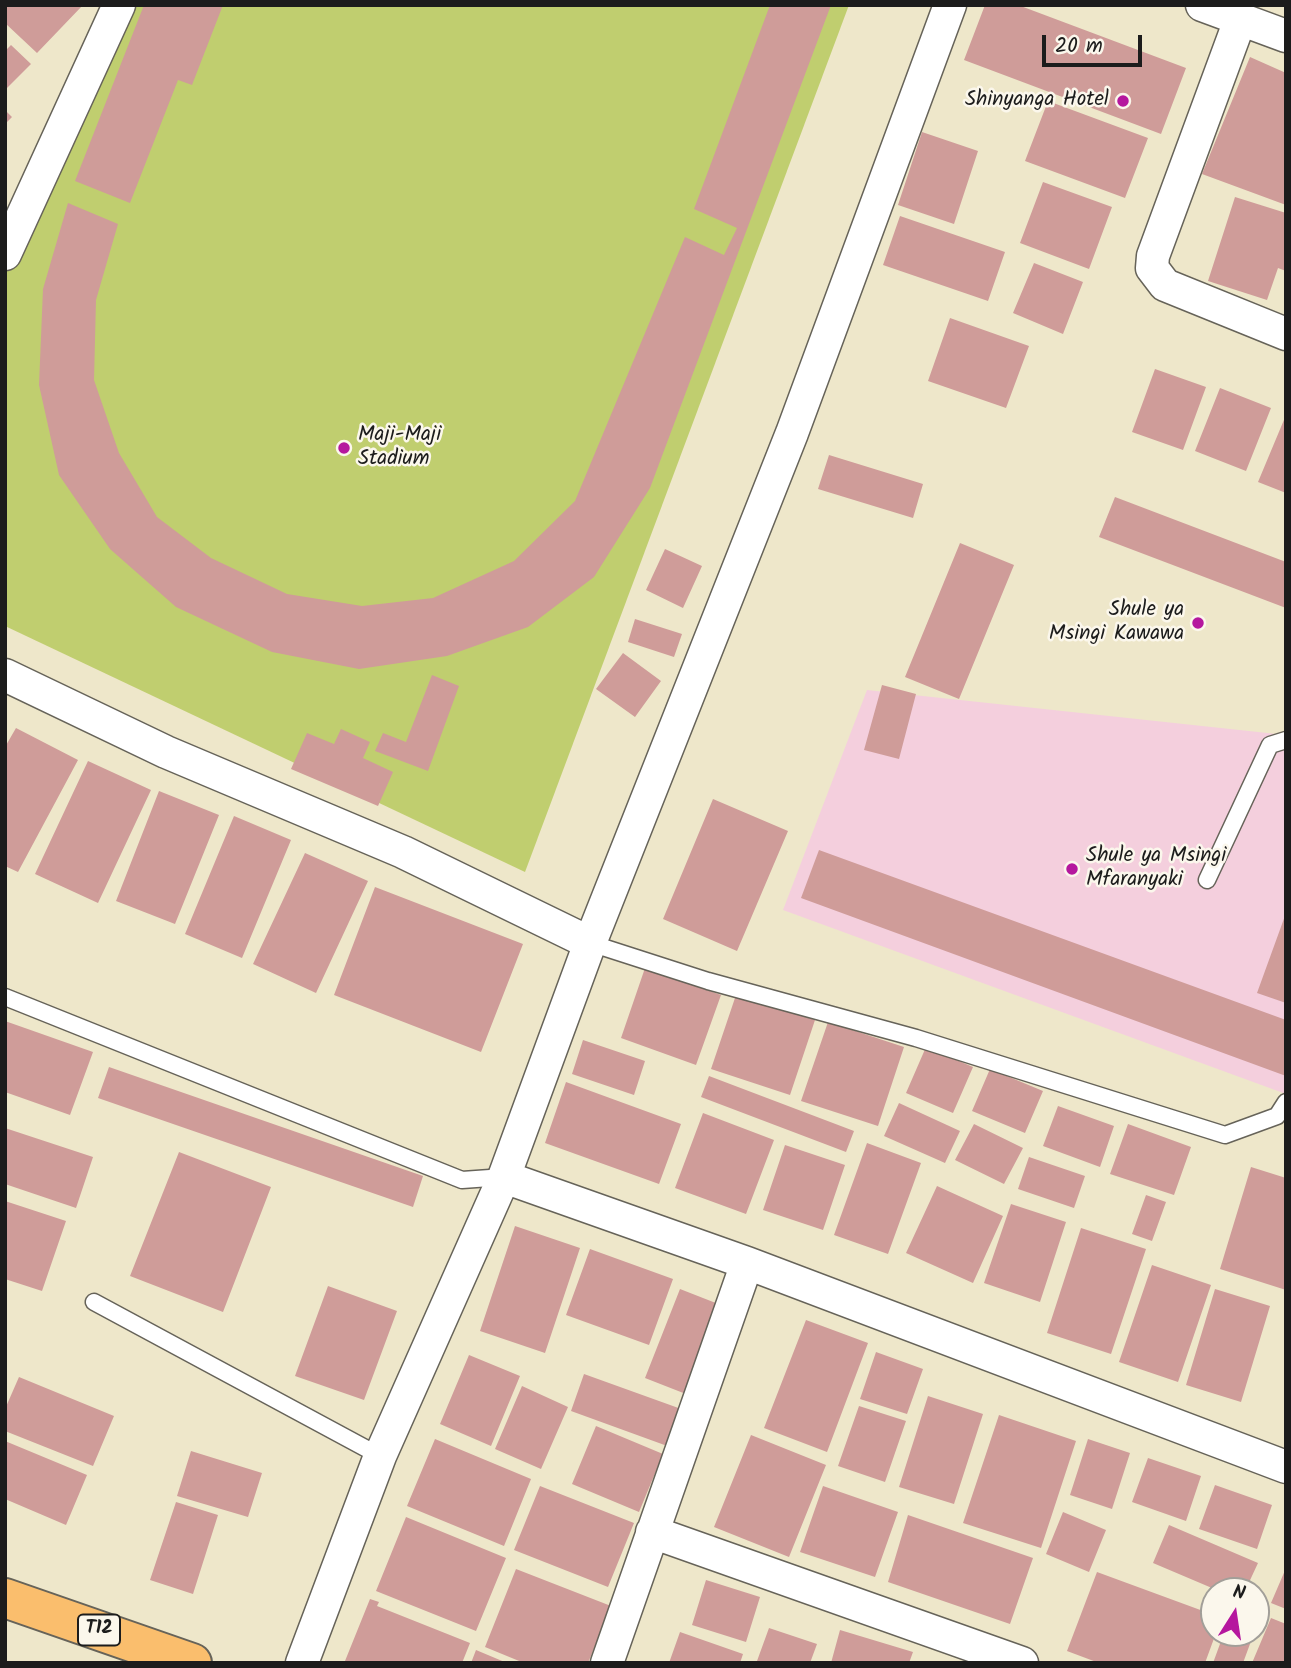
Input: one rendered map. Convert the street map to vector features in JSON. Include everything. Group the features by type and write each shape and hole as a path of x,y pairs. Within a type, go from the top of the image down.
{"highway":[{"name":"T12","path":"5,1598 192,1663"}],"street":[{"path":"302,1663 380,1456 505,1177 590,943 792,433 950,5"},
{"path":"1202,5 1286,36"},
{"path":"5,254 109,12"},
{"path":"1240,20 1153,256 1152,268 1165,285 1286,334"},
{"path":"5,675 166,752 403,852 590,943"},
{"path":"505,1177 747,1263 1286,1467"},
{"path":"607,1663 747,1263"},
{"path":"652,1532 1022,1663"}],"lane":[{"path":"1207,880 1270,745 1286,740"},
{"path":"590,943 708,981 916,1038 1225,1135 1277,1116 1286,1102"},
{"path":"5,997 462,1180 505,1177"},
{"path":"94,1302 380,1456"}],"shaded area":[{"path":"867,690 1286,735 1286,1094 783,910"}],"green space":[{"name":"Maji-Maji Stadium","path":"124,5 849,5 525,872 5,626 5,270"}],"building":[{"path":"5,5 83,5 37,53 5,23"},
{"path":"144,5 223,5 192,85 178,80 130,203 75,181"},
{"path":"770,5 831,5 650,488 594,577 528,627 447,656 359,669 272,652 176,607 110,549 59,475 39,385 43,289 68,203 118,224 96,300 94,380 119,453 157,517 211,558 287,594 362,606 433,598 514,561 575,501 685,237 724,255 737,228 694,209"},
{"name":"Shinyanga Hotel","path":"985,5 1018,5 1186,68 1161,134 964,60"},
{"path":"11,45 31,64 5,90 5,51"},
{"path":"1250,57 1286,73 1286,205 1202,174"},
{"path":"1048,101 1148,138 1125,198 1025,161"},
{"path":"5,110 12,117 5,124"},
{"path":"922,132 978,151 954,224 898,205"},
{"path":"1043,182 1112,207 1089,269 1020,243"},
{"path":"1235,197 1286,213 1286,271 1278,268 1267,300 1208,281"},
{"path":"900,216 1005,252 988,301 883,265"},
{"path":"1034,263 1083,282 1063,334 1013,313"},
{"path":"950,318 1029,346 1006,408 928,381"},
{"path":"1155,369 1206,387 1183,450 1132,432"},
{"path":"1220,388 1271,408 1246,471 1195,451"},
{"path":"1286,415 1286,493 1258,482"},
{"path":"829,455 923,484 913,518 818,489"},
{"path":"1115,497 1286,562 1286,608 1099,537"},
{"path":"960,543 1014,565 959,699 905,677"},
{"path":"665,549 702,566 683,608 646,590"},
{"path":"635,619 682,634 674,657 628,642"},
{"path":"623,653 661,681 635,717 596,689"},
{"path":"432,675 459,686 428,771 375,751 383,733 406,742"},
{"path":"882,685 916,694 899,759 864,750"},
{"path":"16,728 78,760 18,872 5,866 5,747"},
{"path":"341,729 370,742 363,758 393,772 378,806 291,769 307,733 334,744"},
{"path":"88,761 151,790 98,903 35,874"},
{"path":"159,791 219,815 175,924 116,901"},
{"path":"713,799 788,831 737,951 663,919"},
{"path":"234,816 291,840 242,958 185,934"},
{"path":"819,850 1286,1020 1286,1076 801,898"},
{"path":"305,853 368,881 316,993 253,964"},
{"path":"375,887 523,944 481,1052 334,995"},
{"path":"1286,913 1286,1003 1257,993"},
{"path":"645,968 721,995 696,1065 621,1038"},
{"path":"736,995 815,1020 790,1095 711,1069"},
{"path":"5,1021 93,1052 70,1115 5,1092"},
{"path":"828,1022 904,1047 878,1126 801,1101"},
{"path":"583,1040 645,1061 634,1095 572,1074"},
{"path":"926,1047 973,1067 953,1113 906,1093"},
{"path":"109,1067 423,1176 413,1207 98,1098"},
{"path":"990,1069 1043,1091 1025,1133 972,1111"},
{"path":"709,1076 854,1131 846,1152 701,1097"},
{"path":"566,1082 681,1124 659,1184 545,1143"},
{"path":"899,1103 960,1131 945,1163 884,1136"},
{"path":"1058,1106 1114,1126 1100,1167 1043,1146"},
{"path":"703,1113 774,1140 746,1214 675,1188"},
{"path":"974,1124 1023,1148 1004,1184 955,1160"},
{"path":"1128,1124 1191,1147 1174,1195 1110,1174"},
{"path":"5,1128 93,1157 76,1208 5,1184"},
{"path":"867,1143 921,1163 888,1254 834,1235"},
{"path":"785,1145 845,1165 823,1230 763,1210"},
{"path":"179,1152 271,1187 223,1312 130,1276"},
{"path":"1029,1157 1085,1176 1074,1208 1018,1189"},
{"path":"1251,1167 1286,1178 1286,1290 1220,1269"},
{"path":"937,1186 1003,1216 973,1283 906,1253"},
{"path":"1146,1195 1166,1202 1152,1241 1132,1234"},
{"path":"5,1201 66,1221 42,1291 5,1279"},
{"path":"1011,1204 1066,1222 1040,1302 984,1283"},
{"path":"515,1226 580,1248 545,1353 480,1331"},
{"path":"1081,1228 1146,1249 1111,1354 1047,1333"},
{"path":"590,1249 673,1279 649,1345 566,1315"},
{"path":"1152,1265 1211,1285 1178,1382 1119,1362"},
{"path":"328,1286 397,1311 364,1400 295,1376"},
{"path":"680,1289 726,1307 691,1396 645,1378"},
{"path":"1215,1289 1270,1306 1241,1402 1186,1385"},
{"path":"806,1320 868,1343 827,1452 764,1428"},
{"path":"876,1352 923,1369 907,1414 860,1399"},
{"path":"469,1355 520,1376 491,1446 440,1424"},
{"path":"584,1374 684,1410 670,1447 571,1411"},
{"path":"19,1377 114,1416 93,1466 5,1431 5,1409"},
{"path":"522,1386 568,1407 541,1469 495,1449"},
{"path":"928,1396 983,1414 954,1504 899,1487"},
{"path":"859,1406 906,1421 885,1482 838,1466"},
{"path":"999,1415 1076,1441 1041,1548 963,1523"},
{"path":"596,1426 663,1454 639,1512 572,1484"},
{"path":"751,1435 826,1465 789,1557 714,1527"},
{"path":"435,1439 531,1479 504,1546 407,1506"},
{"path":"1088,1439 1130,1453 1112,1509 1070,1495"},
{"path":"5,1441 87,1475 66,1525 5,1499"},
{"path":"191,1451 262,1473 248,1517 177,1496"},
{"path":"1148,1458 1201,1476 1186,1521 1132,1502"},
{"path":"1215,1485 1272,1505 1257,1549 1199,1529"},
{"path":"540,1486 634,1523 608,1587 514,1550"},
{"path":"823,1486 898,1512 875,1577 800,1552"},
{"path":"176,1502 218,1515 193,1594 150,1580"},
{"path":"1063,1512 1106,1530 1089,1572 1046,1554"},
{"path":"908,1515 1033,1558 1010,1624 888,1582"},
{"path":"406,1517 506,1558 476,1631 376,1591"},
{"path":"1169,1525 1258,1563 1252,1577 1200,1577 1200,1583 1153,1563"},
{"path":"1286,1568 1286,1609 1271,1603"},
{"path":"516,1569 611,1606 588,1663 524,1663 485,1647"},
{"path":"1097,1572 1200,1610 1200,1647 1211,1647 1205,1663 1099,1663 1067,1651"},
{"path":"706,1580 760,1597 746,1642 692,1625"},
{"path":"370,1599 379,1602 377,1606 470,1643 462,1663 345,1661"},
{"path":"1271,1618 1286,1624 1286,1663 1252,1663 1259,1647 1270,1647"},
{"path":"769,1628 817,1644 810,1663 757,1661"},
{"path":"840,1630 913,1652 909,1663 831,1663"},
{"path":"680,1632 743,1654 740,1663 669,1663"},
{"path":"1219,1647 1249,1647 1243,1663 1213,1663"},
{"path":"476,1650 507,1663 471,1663"}],"place":[{"name":"Shinyanga Hotel","path":"1123,101"},
{"name":"Maji-Maji Stadium","path":"344,448"},
{"name":"Shule ya Msingi Kawawa","path":"1198,623"},
{"name":"Shule ya Msingi Mfaranyaki","path":"1072,869"}]}
